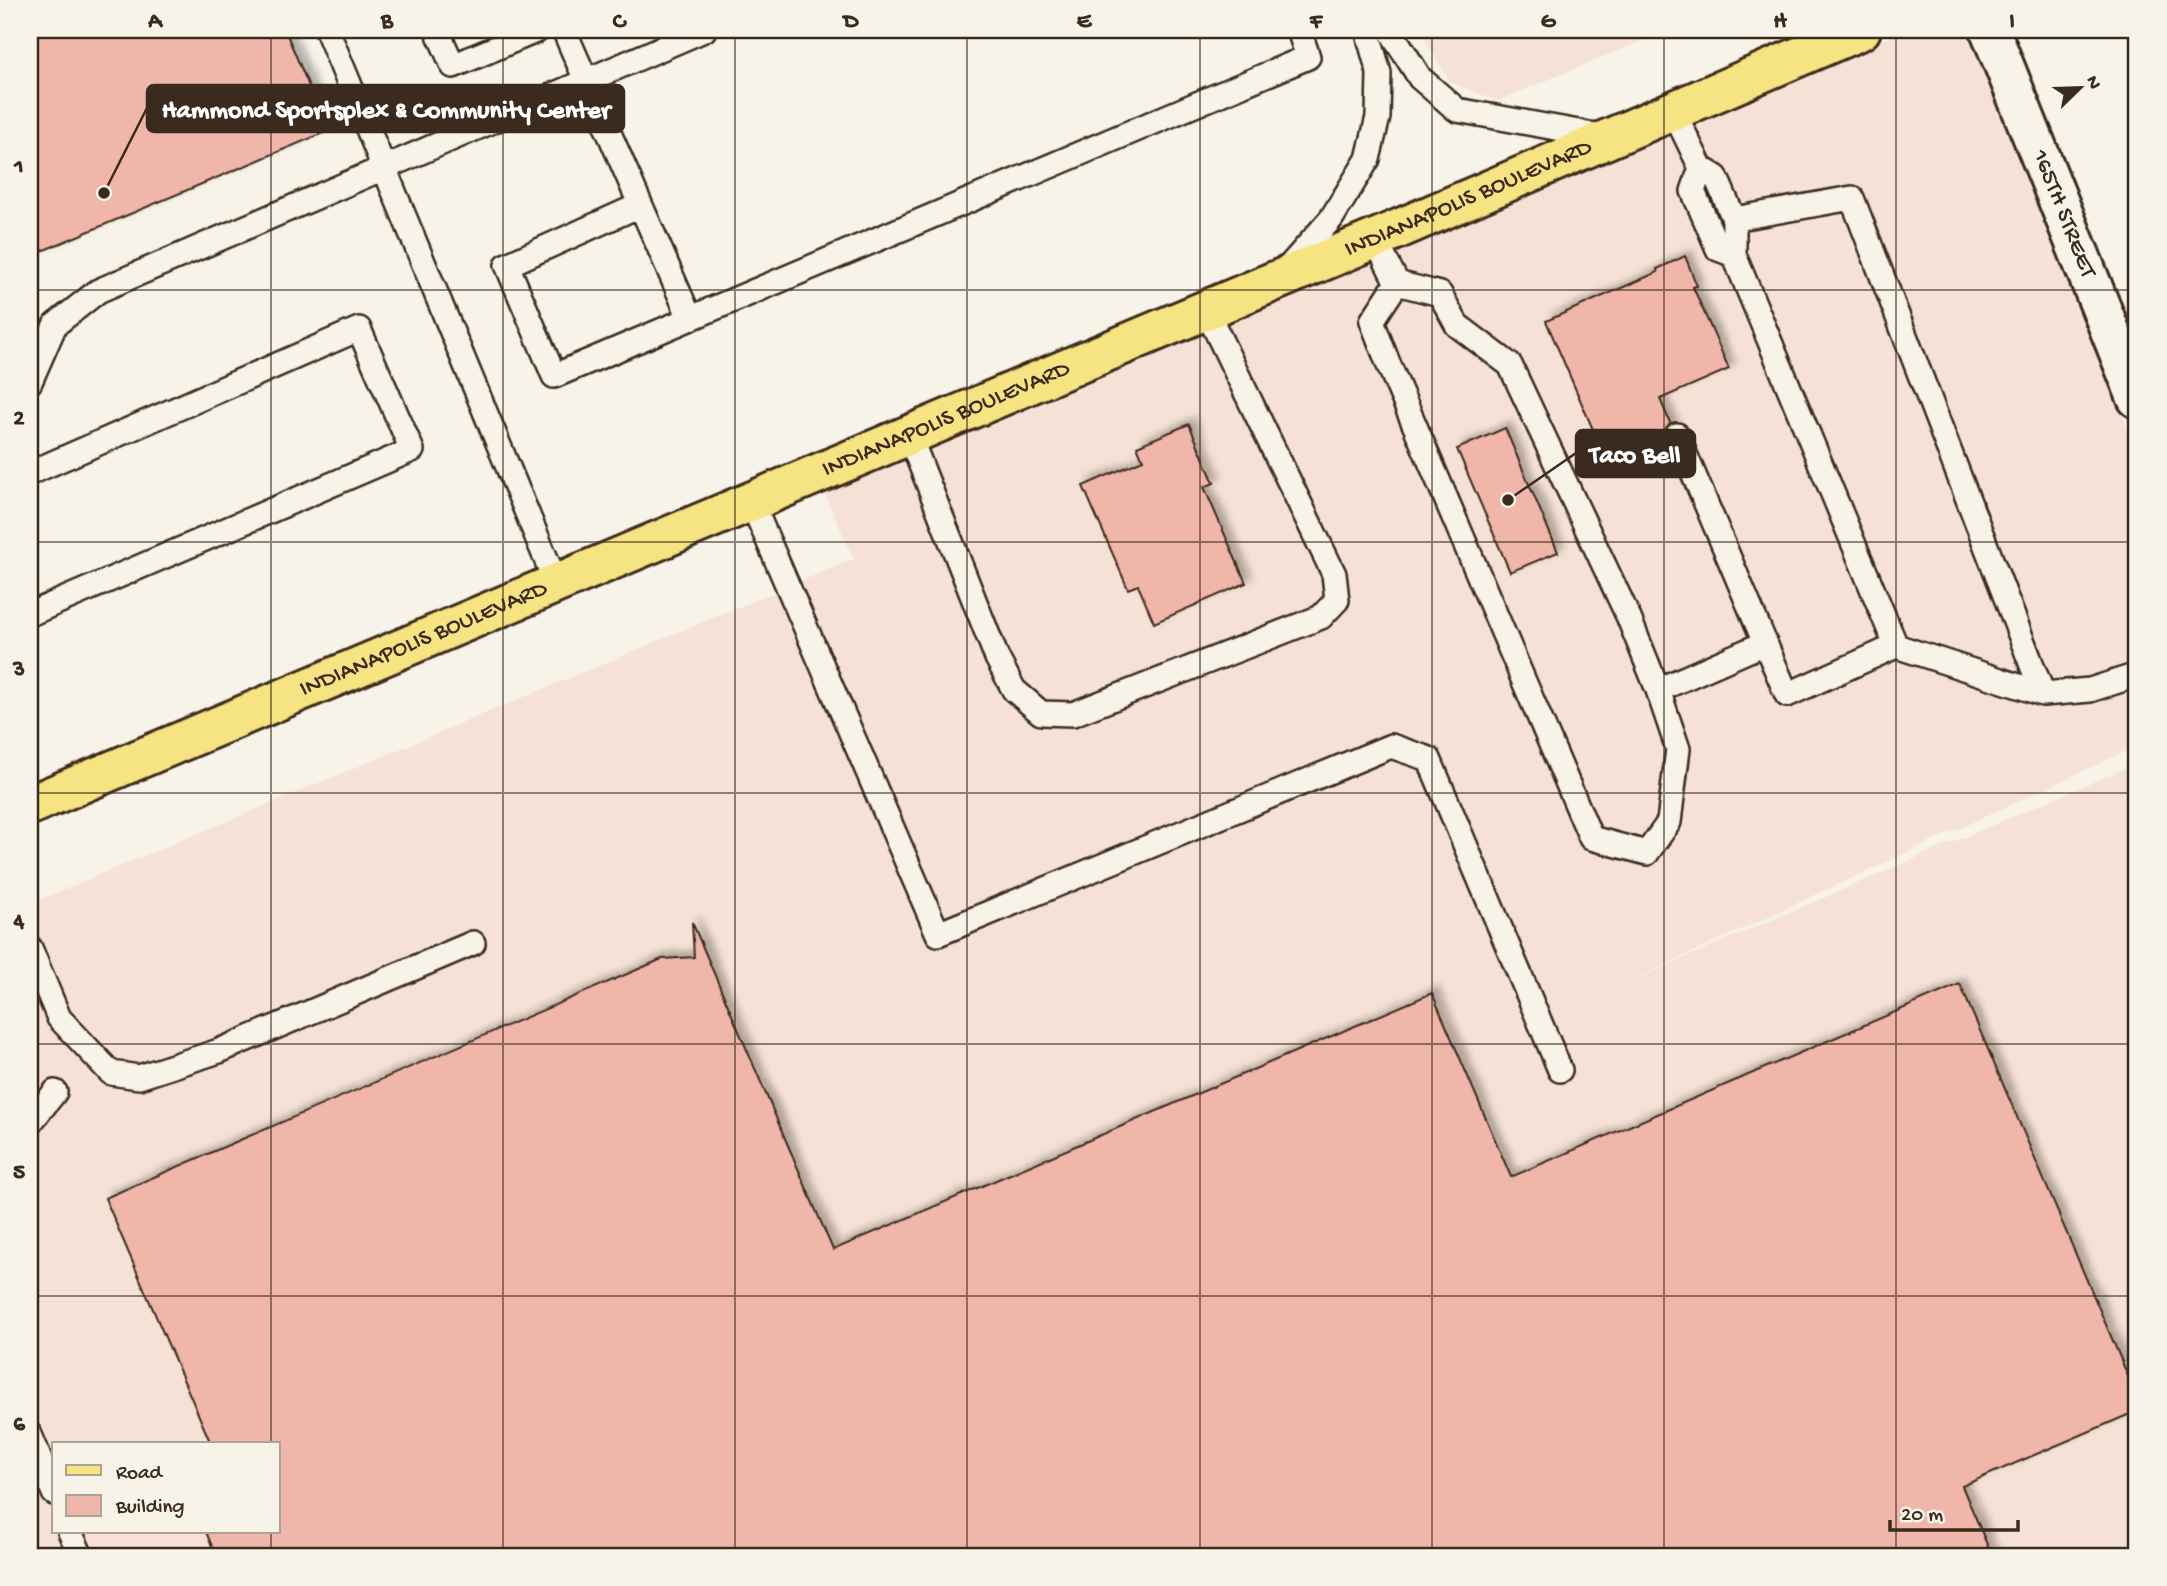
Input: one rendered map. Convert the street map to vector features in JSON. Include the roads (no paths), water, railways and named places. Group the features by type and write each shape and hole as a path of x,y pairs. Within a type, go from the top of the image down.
{"main road":[{"name":"INDIANAPOLIS BOULEVARD","path":"30,805 1376,239 1861,30"},
{"name":"165TH STREET","path":"1990,30 2137,398"}],"lane":[{"path":"327,30 556,583"},
{"path":"437,30 453,66 538,30"},
{"path":"564,30 690,318"},
{"path":"30,382 55,325 98,291 704,30"},
{"path":"640,205 507,265 554,376 1308,57 1299,30"},
{"path":"1278,279 1331,219 1368,159 1378,117 1379,73 1367,30"},
{"path":"1390,30 1420,78 1457,110 1609,138"},
{"path":"1673,110 1701,168 1716,177 1734,219 1734,255 1896,646"},
{"path":"1701,168 1693,191 1718,249 1734,255"},
{"path":"1734,219 1852,198 2043,694"},
{"path":"1376,239 1397,284"},
{"path":"1397,284 1440,294 1457,325 1510,365 1628,616 1678,749 1669,822 1647,853 1591,838 1372,321 1397,284"},
{"path":"909,435 997,658 1014,690 1041,713 1073,714 1321,617 1337,600 1334,575 1206,310"},
{"path":"30,473 359,330 412,450 30,614"},
{"path":"1676,435 1787,695 1896,646 2043,694 2090,690 2137,675"},
{"path":"751,502 938,934 1391,746 1429,759 1560,1070"},
{"path":"1658,690 1765,643"},
{"path":"30,948 59,1018 111,1073 139,1077 219,1051 473,943"},
{"path":"30,1123 55,1092"},
{"path":"30,1435 52,1488"},
{"path":"71,1534 80,1556"}],"place":[{"name":"Hammond Sportsplex & Community Center","path":"104,193"},
{"name":"Taco Bell","path":"1508,500"}]}
